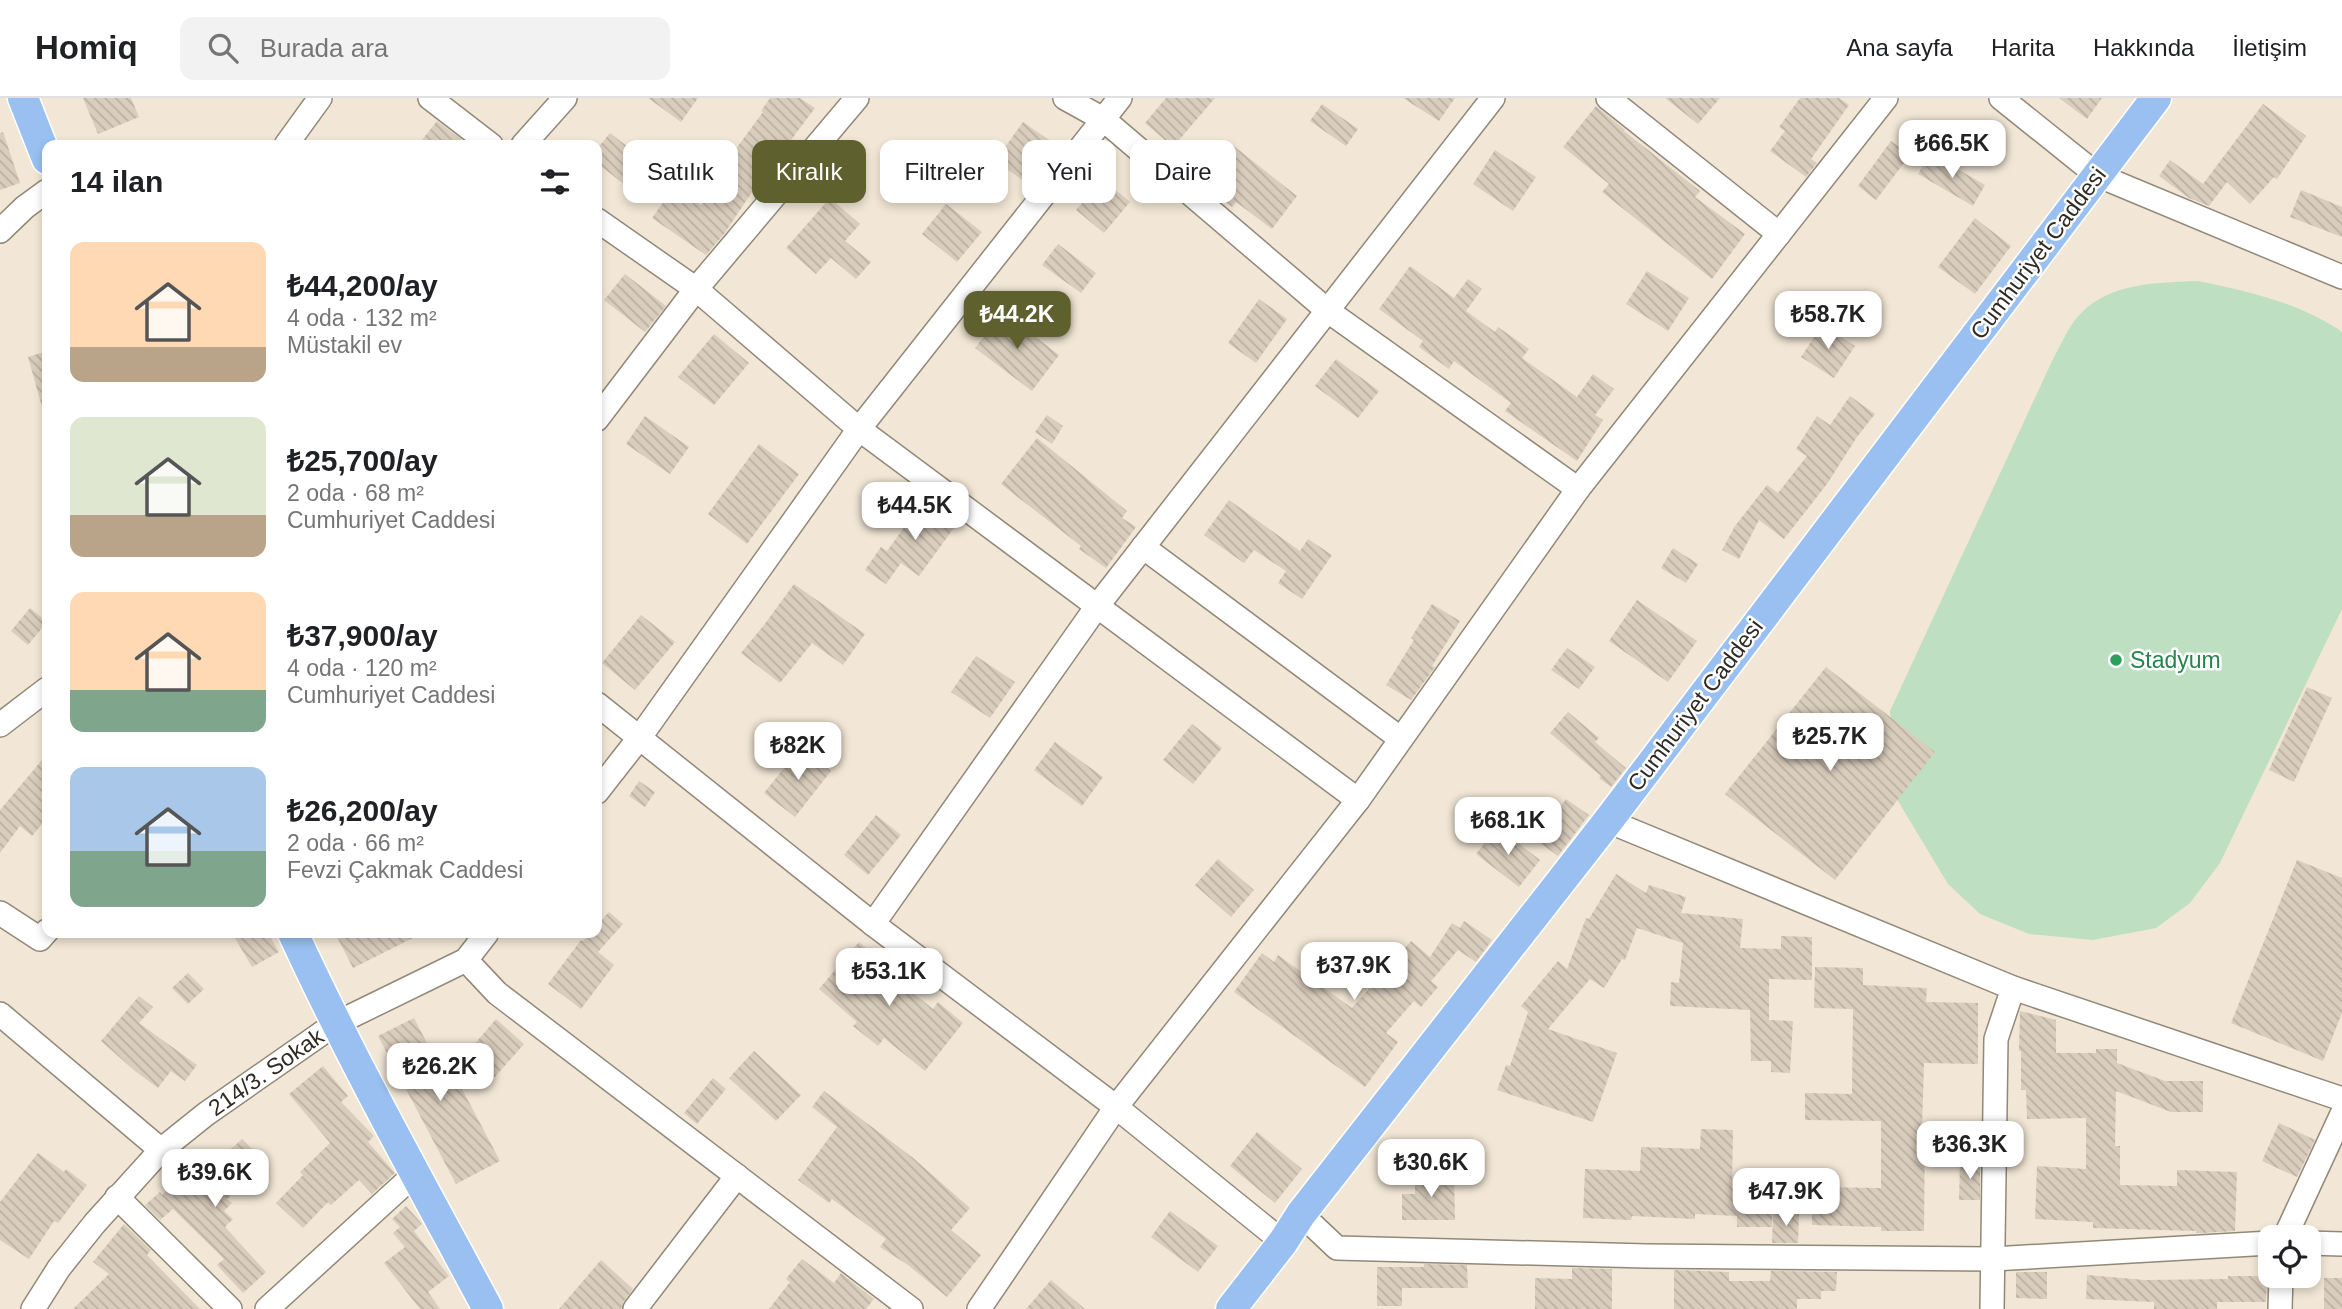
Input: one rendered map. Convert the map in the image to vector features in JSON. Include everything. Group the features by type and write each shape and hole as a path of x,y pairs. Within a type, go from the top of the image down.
{"main road":[{"path":"23,98 42,146"},
{"name":"Cumhuriyet Caddesi","path":"1231,1309 1283,1242 1301,1214 1608,821 2156,98"},
{"path":"295,938 335,1024 488,1309"}],"street":[{"path":"290,140 320,98"},
{"path":"430,98 485,140"},
{"path":"527,140 565,98"},
{"path":"602,412 696,289 858,98"},
{"path":"1065,98 1102,119 1328,311 1578,489"},
{"path":"602,786 640,737 859,429 1120,98"},
{"path":"873,924 1098,605 1493,98"},
{"path":"1608,98 1779,234"},
{"path":"979,1309 1116,1107 1358,800 1578,489 1886,98"},
{"path":"2001,98 2097,175 2342,277"},
{"path":"0,231 42,195"},
{"path":"602,223 696,289 859,429 1358,800"},
{"path":"1143,547 1401,739"},
{"path":"0,725 42,693"},
{"path":"602,708 873,924 1116,1107 1283,1242"},
{"path":"1608,821 2013,988 2342,1099"},
{"path":"0,913 40,939 42,937"},
{"path":"483,938 466,960 497,993 911,1309"},
{"name":"214/3. Sokak","path":"33,1309 60,1268 117,1197 161,1150 206,1114 335,1024 466,960"},
{"path":"1992,1309 1996,1039 2013,988"},
{"path":"0,1014 161,1150"},
{"path":"2291,1225 2342,1114"},
{"path":"267,1309 415,1174"},
{"path":"635,1309 737,1176"},
{"path":"117,1197 230,1309"},
{"path":"1301,1214 1337,1248 1647,1256 1993,1259 2258,1244"},
{"path":"2321,1243 2342,1244"},
{"path":"2280,1309 2281,1288"}],"green space":[{"name":"Stadyum","path":"2198,281 2291,306 2342,332 2342,609 2220,863 2190,903 2156,928 2093,940 2029,934 1980,914 1948,884 1898,801 1890,711 2053,359 2073,323 2093,303 2121,290 2151,284"}],"building":[{"path":"83,98 131,98 139,117 98,134"},
{"path":"648,98 698,98 681,122"},
{"path":"770,98 800,98 815,108 791,140 752,140 752,192 724,234 706,255 652,218 663,203 738,203 738,146 763,112 761,111"},
{"path":"1166,98 1215,98 1179,140 1165,140 1145,123"},
{"path":"1403,98 1455,98 1439,121"},
{"path":"1665,98 1720,98 1698,124"},
{"path":"1800,98 1839,98 1849,105 1811,159 1817,163 1806,177 1770,151 1785,131 1779,127"},
{"path":"2059,98 2102,98 2087,119"},
{"path":"1322,104 1358,129 1346,146 1310,121"},
{"path":"2263,104 2306,136 2277,179 2274,177 2250,204 2227,182 2209,206 2189,198 2159,176 2170,160 2203,184"},
{"path":"1596,106 1700,191 1695,197 1745,234 1712,279 1602,192 1609,184 1563,147"},
{"path":"437,121 462,140 422,140"},
{"path":"1023,122 1049,140 1022,140 1022,180 1008,170 1008,143"},
{"path":"3,132 20,183 0,190 0,133"},
{"path":"610,133 623,143 623,183 602,167 602,143"},
{"path":"1891,141 1910,155 1876,200 1858,186"},
{"path":"1236,148 1297,196 1272,229 1236,202"},
{"path":"1495,150 1536,177 1513,211 1473,184"},
{"path":"1930,153 1985,185 1973,206 1918,174"},
{"path":"1116,190 1130,202 1104,233 1076,210 1082,203 1116,203"},
{"path":"2301,190 2342,207 2342,237 2290,217"},
{"path":"826,203 836,203 860,224 845,241 871,262 856,279 831,258 816,274 786,248"},
{"path":"946,204 982,232 957,262 922,234"},
{"path":"1975,218 2011,246 1975,294 1938,267"},
{"path":"1058,244 1096,273 1081,293 1042,265"},
{"path":"1410,266 1454,298 1468,279 1482,289 1466,311 1495,332 1498,327 1529,349 1522,358 1577,397 1593,374 1614,389 1595,415 1603,420 1577,461 1505,411 1511,403 1454,361 1449,369 1419,347 1423,341 1379,309"},
{"path":"1647,271 1689,298 1668,331 1626,304"},
{"path":"625,274 666,306 645,332 604,300"},
{"path":"1259,299 1287,319 1256,363 1228,343"},
{"path":"1003,312 1059,355 1032,391 975,348"},
{"path":"1822,325 1855,346 1834,378 1801,357"},
{"path":"714,334 749,363 714,405 678,377"},
{"path":"42,353 42,407 28,357"},
{"path":"1336,359 1379,391 1358,418 1315,386"},
{"path":"1850,396 1875,414 1827,484 1784,539 1759,520 1739,559 1722,550 1735,526 1767,485 1778,493 1807,456 1796,449 1817,416 1830,425"},
{"path":"1047,415 1063,426 1052,444 1035,432"},
{"path":"645,416 689,447 670,474 626,444"},
{"path":"1037,438 1127,511 1122,518 1136,527 1106,568 1001,484"},
{"path":"759,444 799,474 747,544 708,514"},
{"path":"926,497 959,521 919,576 901,563 886,584 865,570 881,547 887,551"},
{"path":"1229,500 1300,551 1308,539 1332,555 1302,599 1278,583 1286,571 1254,550 1244,563 1204,535"},
{"path":"1673,548 1698,564 1686,583 1661,568"},
{"path":"794,584 865,634 843,665 812,643 780,683 741,653"},
{"path":"1637,600 1697,641 1668,682 1609,641"},
{"path":"1432,604 1460,621 1432,666 1435,667 1411,700 1386,685 1414,640 1411,638"},
{"path":"30,608 42,618 42,628 28,645 11,631"},
{"path":"641,615 675,642 635,690 602,663"},
{"path":"1567,648 1595,667 1579,689 1551,670"},
{"path":"976,656 1015,682 990,718 951,692"},
{"path":"1826,667 1935,752 1835,880 1725,794"},
{"path":"2307,687 2332,698 2294,782 2269,770"},
{"path":"1568,712 1599,738 1595,742 1626,768 1611,787 1550,733"},
{"path":"1192,724 1222,748 1193,784 1163,760"},
{"path":"1055,742 1103,777 1082,806 1034,770"},
{"path":"801,747 831,771 795,817 764,793"},
{"path":"42,760 42,824 32,836 20,826 0,853 0,810"},
{"path":"639,781 655,792 645,807 629,796"},
{"path":"1566,799 1589,815 1558,856 1536,840"},
{"path":"876,815 901,835 868,875 844,855"},
{"path":"1497,827 1540,860 1519,887 1476,854"},
{"path":"1218,859 1254,890 1231,917 1195,885"},
{"path":"2297,860 2342,878 2342,1013 2323,1061 2231,1023"},
{"path":"1616,874 1646,893 1649,885 1686,897 1681,913 1743,919 1740,948 1781,949 1781,936 1812,937 1812,980 1769,979 1769,1020 1793,1021 1790,1073 1771,1072 1771,1061 1751,1061 1750,1010 1670,1006 1671,982 1679,983 1683,943 1637,928 1625,960 1622,959 1604,988 1590,979 1548,1029 1617,1053 1593,1122 1497,1090 1506,1065 1510,1066 1528,1012 1521,1006 1558,961 1567,969 1586,918 1589,919"},
{"path":"609,912 623,924 598,952 614,965 581,1009 548,984 581,940 602,938 602,920"},
{"path":"1464,921 1492,940 1476,962 1458,950 1431,981 1438,987 1421,1007 1414,1001 1386,1033 1398,1042 1365,1087 1234,992 1262,953 1274,962 1278,955 1352,1008 1411,941 1430,957 1452,923 1460,928"},
{"path":"235,938 271,938 279,952 252,967"},
{"path":"338,938 413,938 353,968"},
{"path":"859,942 883,962 880,966 933,1009 938,1002 963,1023 925,1071 884,1038 878,1046 853,1026 857,1022 819,989"},
{"path":"1815,967 1863,968 1863,985 1927,988 1926,1002 1978,1003 1978,1064 1924,1063 1924,1231 1881,1231 1881,1227 1812,1225 1812,1187 1881,1188 1881,1121 1805,1120 1805,1093 1852,1094 1853,1009 1814,1008"},
{"path":"188,973 204,989 188,1004 172,988"},
{"path":"139,996 153,1007 139,1023 197,1065 185,1081 171,1071 158,1088 101,1041"},
{"path":"2020,1011 2056,1020 2056,1053 2096,1053 2096,1049 2117,1049 2117,1063 2165,1081 2203,1081 2203,1112 2171,1112 2116,1091 2115,1146 2120,1146 2120,1185 2177,1186 2177,1170 2237,1172 2235,1231 2196,1233 2093,1228 2093,1222 2035,1219 2037,1166 2086,1169 2086,1118 2027,1119 2026,1090 2021,1090"},
{"path":"414,1018 445,1078 452,1070 500,1161 456,1184 378,1036"},
{"path":"496,1019 524,1044 494,1078 466,1054"},
{"path":"754,1051 801,1095 776,1121 729,1078"},
{"path":"323,1066 348,1096 341,1102 374,1136 368,1142 395,1173 372,1194 359,1180 331,1205 328,1202 303,1228 276,1203 303,1175 300,1172 330,1143 289,1094"},
{"path":"713,1078 726,1089 697,1124 684,1113"},
{"path":"824,1091 912,1157 970,1208 951,1230 981,1255 947,1297 908,1265 880,1247 886,1239 832,1199 829,1203 798,1180 837,1127 812,1107"},
{"path":"2279,1123 2315,1140 2297,1177 2262,1161"},
{"path":"1701,1129 1733,1130 1732,1188 1772,1188 1772,1227 1737,1227 1737,1216 1695,1214 1695,1219 1632,1216 1631,1220 1583,1218 1585,1169 1640,1171 1641,1147 1700,1149"},
{"path":"1257,1132 1302,1169 1275,1203 1230,1166"},
{"path":"242,1139 265,1163 227,1199 232,1203 224,1211 233,1219 225,1227 266,1272 243,1293 217,1265 224,1259 173,1209 160,1220 145,1205 160,1192 162,1195 193,1161 206,1172"},
{"path":"38,1153 87,1185 58,1223 54,1221 29,1259 0,1240 0,1202"},
{"path":"1960,1161 1980,1162 1980,1200 1959,1200"},
{"path":"1415,1174 1454,1174 1455,1220 1402,1220 1402,1194 1415,1194"},
{"path":"406,1206 422,1224 414,1231 449,1276 428,1292 440,1309 420,1309 384,1263 405,1247 393,1233 400,1227 392,1219"},
{"path":"1170,1211 1218,1246 1198,1272 1151,1237"},
{"path":"1773,1214 1799,1214 1798,1243 1772,1243"},
{"path":"124,1224 151,1250 147,1255 200,1309 73,1309 109,1274 93,1262"},
{"path":"802,1259 834,1283 841,1273 874,1299 866,1309 769,1309 790,1282 786,1279"},
{"path":"601,1260 633,1289 621,1309 559,1309"},
{"path":"1424,1264 1467,1265 1468,1288 1402,1288 1402,1306 1377,1306 1377,1267 1424,1267"},
{"path":"1572,1268 1612,1269 1612,1309 1535,1309 1535,1278 1572,1279"},
{"path":"1674,1270 1729,1272 1729,1281 1770,1281 1771,1271 1837,1272 1836,1291 1821,1291 1821,1299 1797,1299 1797,1309 1674,1309"},
{"path":"2016,1272 2047,1272 2047,1299 2016,1298"},
{"path":"2087,1275 2145,1280 2258,1276 2258,1288 2267,1288 2266,1302 2217,1302 2217,1309 2154,1309 2154,1302 2086,1299"},
{"path":"2324,1278 2342,1278 2342,1309 2324,1309"},
{"path":"1051,1280 1085,1309 1026,1309"}],"place":[{"name":"Stadyum","path":"2116,660"}]}
